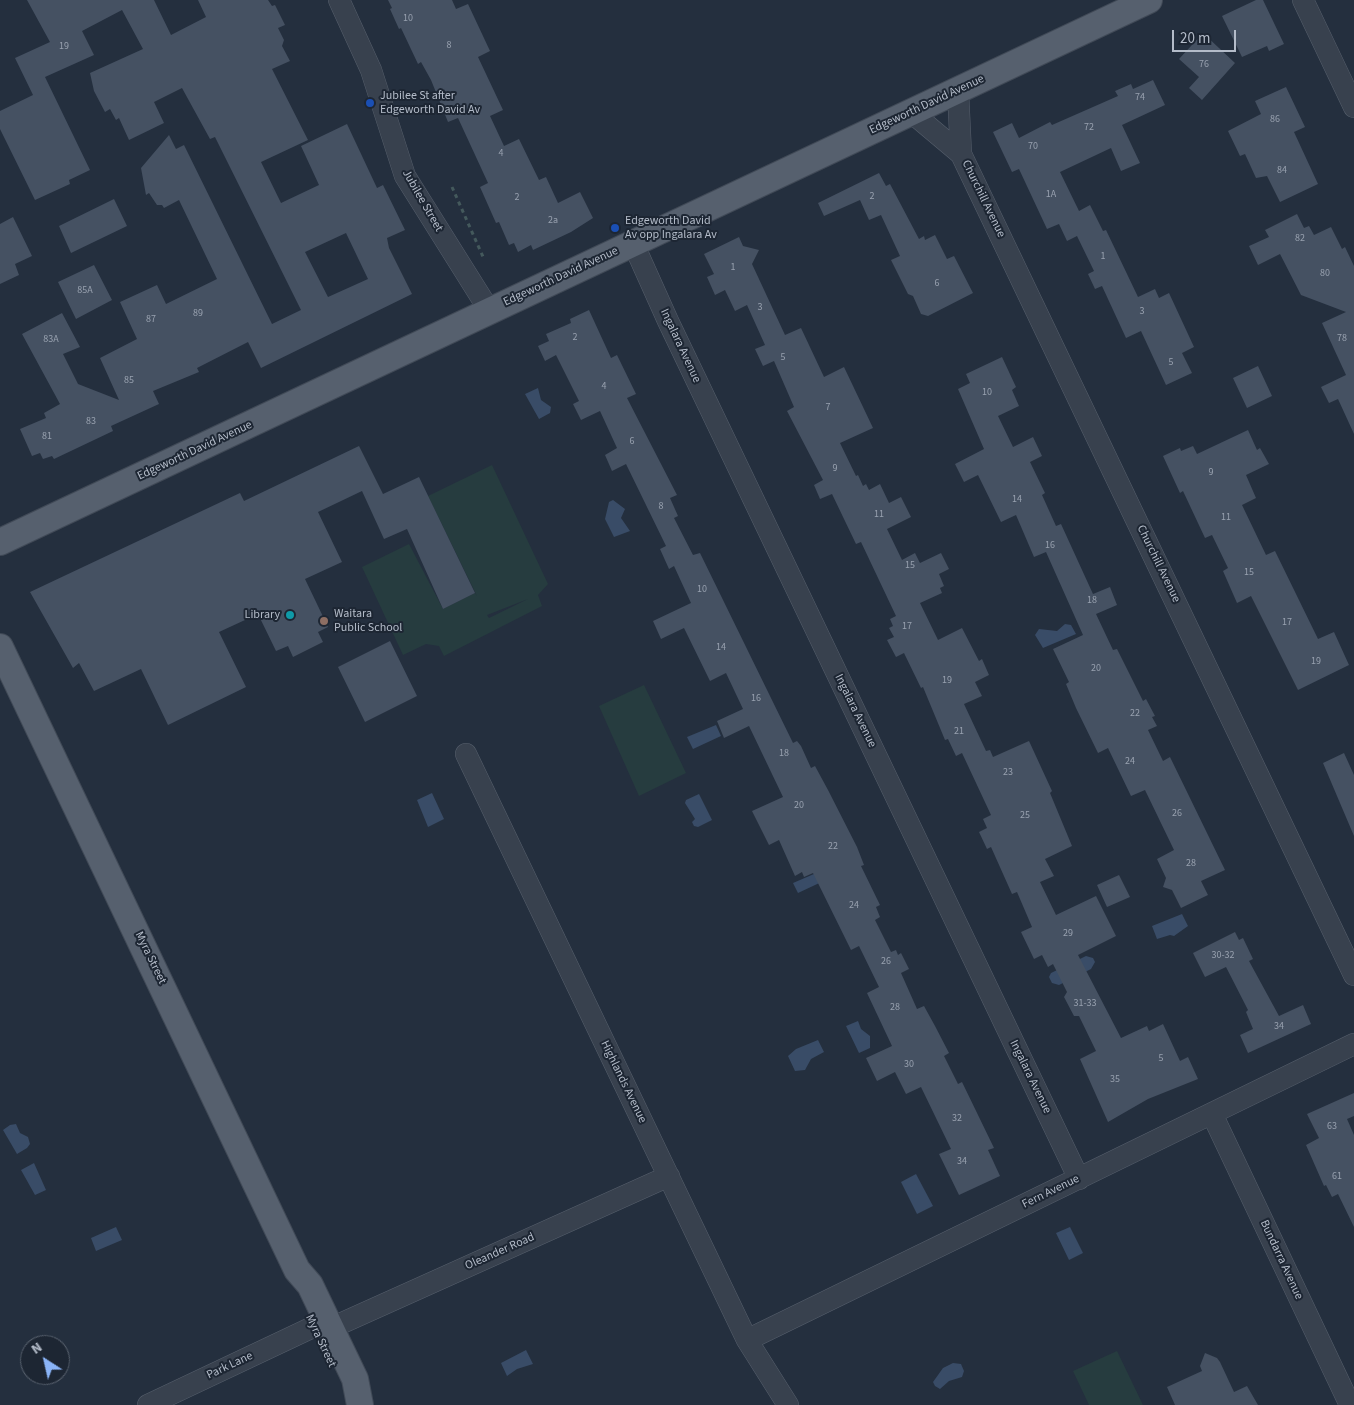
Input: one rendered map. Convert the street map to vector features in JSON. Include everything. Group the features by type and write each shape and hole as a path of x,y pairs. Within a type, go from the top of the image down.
{"main road":[{"name":"Edgeworth David Avenue","path":"0,542 1149,0"},
{"name":"Myra Street","path":"0,647 297,1270 310,1286 322,1327 355,1379 359,1405"}],"street":[{"name":"Jubilee Street","path":"338,0 371,70 405,176 489,310"},
{"path":"1303,0 1354,107"},
{"name":"Churchill Avenue","path":"958,91 961,154 1354,975"},
{"name":"Churchill Avenue","path":"911,112 961,154"},
{"name":"Ingalara Avenue","path":"633,243 677,339 1079,1179"},
{"name":"Highlands Avenue","path":"466,754 747,1340 788,1405"},
{"name":"Fern Avenue","path":"747,1340 1354,1044"},
{"name":"Bundarra Avenue","path":"1212,1114 1350,1405"},
{"name":"Oleander Road","path":"322,1327 669,1176"},
{"name":"Park Lane","path":"148,1405 322,1327"}],"path":[{"path":"452,187 486,264"}],"green space":[{"path":"492,465 548,584 538,595 542,606 444,656 439,646 426,644 403,655 362,567 409,544 443,609 475,593 477,596 428,496","holes":["528,599 489,618 487,615"]},
{"path":"644,685 686,773 639,796 599,706"},
{"path":"1117,1351 1143,1405 1089,1405 1073,1371"}],"water":[{"path":"538,388 541,400 551,407 550,413 539,419 525,394"},
{"path":"613,500 625,509 621,518 630,531 614,537 605,519 609,502"},
{"path":"1065,624 1071,625 1076,634 1043,648 1035,635 1039,629 1057,631"},
{"path":"716,725 721,736 693,749 687,737"},
{"path":"432,793 444,819 428,827 417,800"},
{"path":"699,794 712,820 698,827 694,826 692,822 695,819 685,803 686,800"},
{"path":"821,871 830,878 798,893 793,883"},
{"path":"1182,914 1188,926 1174,936 1170,935 1157,939 1152,926"},
{"path":"1086,956 1093,958 1095,962 1091,969 1059,985 1052,983 1049,977 1051,973"},
{"path":"858,1021 861,1029 870,1036 870,1048 859,1053 846,1026"},
{"path":"818,1040 824,1052 811,1059 805,1070 795,1071 788,1056 796,1049"},
{"path":"16,1124 20,1133 28,1137 30,1144 17,1154 3,1130 10,1125"},
{"path":"34,1163 46,1190 35,1195 21,1170"},
{"path":"916,1174 933,1206 917,1214 901,1182"},
{"path":"116,1227 122,1240 96,1251 91,1238"},
{"path":"1070,1227 1083,1253 1069,1260 1056,1233"},
{"path":"526,1350 533,1364 517,1369 507,1376 501,1363"},
{"path":"953,1363 961,1364 964,1371 962,1377 949,1381 940,1389 935,1386 933,1382 943,1368"}],"building":[{"path":"27,0 154,0 171,35 206,17 198,0 268,0 272,6 275,5 285,25 278,28 284,40 282,46 290,61 272,69 308,140 261,162 281,203 319,185 301,146 347,124 377,188 383,185 405,230 387,238 389,248 412,294 261,368 248,342 197,368 199,372 153,391 159,404 111,426 113,431 54,459 52,456 43,459 40,453 32,456 20,429 46,418 44,413 60,404 22,334 62,313 80,347 63,354 78,384 119,400 100,358 137,339 120,302 157,285 166,304 217,279 179,200 164,208 162,205 157,205 149,193 146,195 141,168 169,135 176,149 184,145 272,324 301,310 215,137 210,139 182,88 154,102 164,123 129,140 119,118 116,120 110,109 105,112 94,91 90,73 143,49 122,10 82,31 94,55 45,77 90,170 69,180 70,184 35,200 0,129 0,111 33,95 15,58 50,42","holes":["346,233 368,279 328,297 305,252"]},
{"path":"388,0 452,0 456,9 468,4 490,51 478,57 503,110 490,116 504,146 519,139 539,180 546,177 558,203 580,192 593,218 571,232 533,250 531,245 518,252 514,243 509,245 499,222 496,223 480,187 488,183 458,118 448,122 431,80 421,62 418,64 401,28 399,29"},
{"path":"1256,0 1263,0 1284,44 1269,51 1267,46 1242,57 1222,16"},
{"path":"1203,33 1235,63 1202,100 1189,88 1199,77 1179,59"},
{"path":"1153,80 1165,105 1122,125 1140,163 1121,171 1111,148 1060,172 1079,211 1090,205 1103,231 1106,230 1138,297 1155,289 1159,298 1169,293 1194,347 1182,353 1192,373 1166,385 1141,331 1126,338 1102,286 1095,289 1088,274 1094,271 1077,236 1067,241 1059,224 1047,229 1019,169 1012,172 993,132 1012,123 1019,138 1050,122 1052,125 1118,96 1115,91 1131,84 1133,89"},
{"path":"1286,87 1305,127 1294,132 1318,184 1280,202 1267,176 1256,178 1245,154 1240,156 1228,131 1261,114 1255,101"},
{"path":"879,173 886,186 890,184 919,239 924,236 925,240 935,235 947,259 954,256 973,293 928,316 921,314 913,296 908,294 891,260 900,256 881,215 869,220 860,200 824,216 818,203"},
{"path":"114,199 127,226 71,253 59,226"},
{"path":"1297,214 1304,228 1309,226 1314,235 1331,227 1342,249 1345,247 1354,266 1354,434 1338,399 1329,403 1321,387 1346,375 1322,323 1346,312 1301,295 1280,254 1258,265 1249,246 1269,237 1265,230"},
{"path":"13,217 32,256 15,264 19,275 0,284 0,224"},
{"path":"739,237 743,246 759,250 752,264 785,335 801,328 824,377 844,367 873,428 840,443 863,486 866,484 869,490 880,484 889,503 901,497 911,517 887,529 902,560 915,553 920,563 941,553 949,569 939,574 944,586 940,588 942,593 920,603 938,640 962,628 979,661 982,659 989,675 975,682 982,696 964,704 986,751 990,750 993,757 1029,741 1052,791 1050,793 1072,846 1045,859 1054,876 1040,882 1056,915 1096,896 1116,936 1078,955 1121,1038 1147,1026 1149,1031 1163,1024 1180,1061 1188,1057 1198,1079 1148,1099 1108,1122 1080,1059 1096,1051 1079,1016 1074,1016 1064,997 1067,992 1053,964 1048,967 1042,955 1034,959 1021,932 1032,927 1017,892 1012,894 991,847 987,849 979,832 987,828 983,819 991,815 962,753 956,756 948,739 945,740 923,687 921,688 904,653 896,657 887,640 894,637 889,628 893,626 890,619 896,616 861,542 856,544 832,494 820,499 814,485 823,480 787,411 794,407 774,361 763,366 755,349 765,345 747,305 735,311 725,290 715,295 707,277 714,274 704,254"},
{"path":"94,265 112,300 76,319 58,282"},
{"path":"589,310 611,358 617,355 636,394 627,398 677,495 670,498 678,516 674,518 693,555 700,553 793,743 797,741 801,746 811,768 815,766 857,847 864,865 861,866 880,905 876,907 880,917 875,920 891,952 896,950 898,955 901,953 909,969 901,973 917,1009 924,1006 949,1053 944,1056 958,1084 962,1082 994,1148 988,1150 1000,1176 959,1195 939,1154 951,1149 921,1087 906,1094 895,1072 877,1081 866,1058 892,1046 867,993 879,987 859,946 851,950 813,873 804,877 802,872 795,876 779,840 769,845 752,811 783,797 749,726 724,738 717,721 743,709 726,673 710,681 684,628 661,639 653,621 691,603 674,566 669,569 660,549 666,546 626,464 612,471 605,455 617,448 600,411 581,420 573,404 579,401 556,355 545,361 538,346 549,341 546,334 571,323 570,319"},
{"path":"1002,357 1016,387 1012,390 1019,406 998,416 1013,447 1033,437 1042,456 1030,462 1045,493 1042,495 1056,526 1061,524 1093,594 1110,587 1117,605 1096,614 1113,650 1117,649 1143,701 1146,699 1155,716 1152,717 1157,726 1148,730 1163,761 1170,757 1225,870 1201,881 1208,895 1181,908 1172,890 1163,887 1166,878 1157,859 1174,850 1145,790 1131,796 1108,748 1098,753 1066,684 1069,682 1053,649 1083,635 1046,552 1034,557 1016,515 1001,522 978,475 964,482 955,464 984,449 958,389 970,383 966,374"},
{"path":"1258,366 1272,396 1247,408 1233,378"},
{"path":"1248,430 1257,450 1260,448 1269,464 1246,475 1256,498 1242,505 1266,555 1275,551 1318,639 1334,632 1349,665 1298,690 1251,596 1237,603 1223,571 1228,568 1212,535 1205,538 1183,491 1180,493 1163,456 1180,448 1181,451 1193,446 1197,454"},
{"path":"359,446 383,494 419,477 475,593 443,609 407,529 384,539 362,491 318,512 342,562 305,579 328,627 318,632 323,642 293,657 288,646 276,651 258,614 219,632 246,687 168,725 141,669 94,691 79,663 73,668 30,592 240,493 244,501"},
{"path":"390,641 417,696 365,722 338,667"},
{"path":"1344,753 1354,775 1354,836 1323,763"},
{"path":"1119,875 1130,897 1107,907 1097,885"},
{"path":"1235,932 1239,940 1243,938 1253,959 1249,961 1279,1016 1303,1005 1311,1024 1248,1053 1240,1035 1253,1029 1246,1012 1248,1010 1226,967 1205,977 1193,953"},
{"path":"1354,1093 1354,1116 1347,1119 1354,1135 1354,1227 1338,1194 1332,1197 1326,1185 1324,1186 1306,1145 1319,1138 1307,1114"},
{"path":"1205,1353 1217,1358 1220,1362 1234,1392 1247,1386 1258,1405 1175,1405 1167,1387 1202,1371 1200,1366"}],"place":[{"name":"Jubilee St after Edgeworth David Av","path":"370,103"},
{"name":"Edgeworth David Av opp Ingalara Av","path":"615,228"},
{"name":"Library","path":"290,615"},
{"name":"Waitara Public School","path":"324,621"}]}
